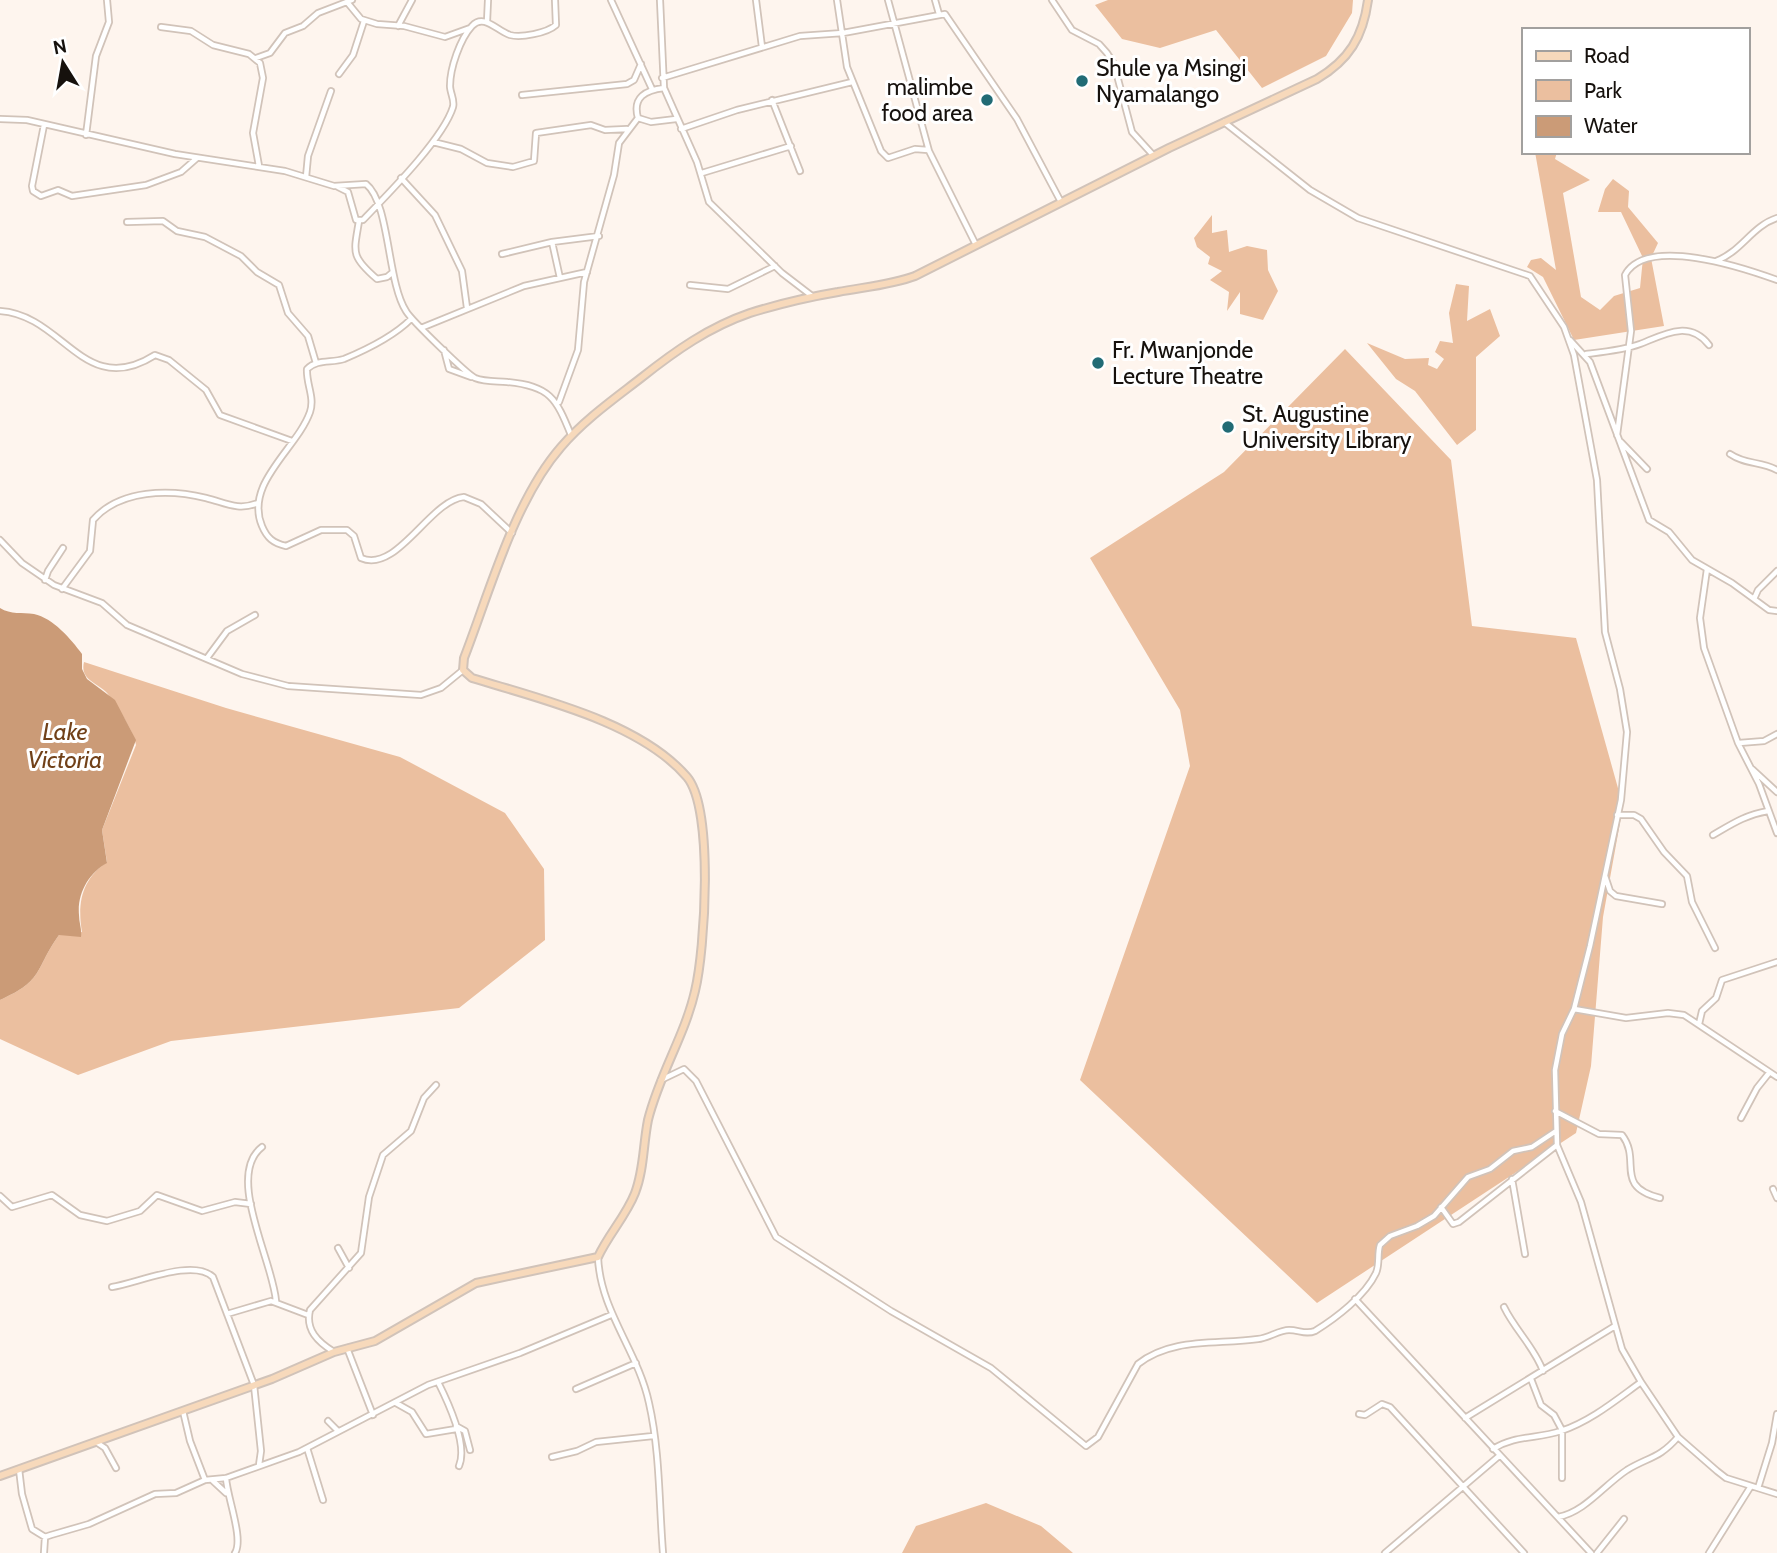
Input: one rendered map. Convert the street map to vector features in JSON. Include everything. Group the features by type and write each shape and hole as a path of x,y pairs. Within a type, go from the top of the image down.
{"main road":[{"path":"0,1476 254,1385 334,1352 385,1336 476,1283 597,1257 634,1196 640,1176 648,1122 696,989 705,877 703,833 689,780 668,757 605,722 472,678 463,670 464,658 513,533 543,472 571,435 643,376 704,333 753,313 812,296 904,280 1336,67 1359,38 1368,0"}],"street":[{"path":"86,135 96,56 109,22 107,0"},
{"path":"398,26 412,0"},
{"path":"487,22 488,0"},
{"path":"162,27 191,30 213,45 256,58 270,53 285,33 303,26 318,13 350,1 364,21 445,37 480,21 512,35 550,29 556,24 555,0"},
{"path":"611,0 652,89"},
{"path":"660,0 664,88 702,173 706,194 715,209 812,296"},
{"path":"757,0 762,47"},
{"path":"837,0 852,82 884,157 894,157 915,149 929,150"},
{"path":"888,0 929,150 976,245"},
{"path":"935,0 939,14"},
{"path":"1052,0 1072,30 1099,44 1107,52 1114,64 1132,132 1154,156"},
{"path":"662,78 800,36 843,33 939,14 948,18 996,87 1061,202"},
{"path":"339,74 356,50 364,21"},
{"path":"393,272 387,278 377,278 355,254 354,244 359,221 433,142 453,106 450,87 456,57 471,27"},
{"path":"256,58 264,72 253,133 259,166"},
{"path":"522,94 627,85 634,80 641,64"},
{"path":"681,129 772,100 852,82"},
{"path":"638,118 636,105 640,97 652,89 664,88"},
{"path":"306,177 309,156 331,91"},
{"path":"772,100 800,171"},
{"path":"638,118 651,122 676,119"},
{"path":"558,404 581,337 587,272 599,236 619,143 638,118"},
{"path":"0,119 44,125 198,158 259,166 306,177 348,192 354,216 359,221"},
{"path":"1224,122 1318,196 1358,218 1530,276 1547,298 1570,340 1595,463 1605,632 1626,718 1623,791 1574,1009 1562,1034 1556,1061 1557,1146 1581,1202 1622,1349 1642,1382 1678,1437 1726,1478 1777,1494"},
{"path":"44,125 32,186 33,191 41,197 58,190 72,196 158,182 181,172 198,158"},
{"path":"433,142 461,149 480,162 513,167 534,161 536,133 591,125 605,130 628,129"},
{"path":"702,173 791,146"},
{"path":"401,178 435,215 462,271 467,308"},
{"path":"334,186 366,184 377,203 399,300 411,318 475,378"},
{"path":"1716,261 1735,252 1760,226 1777,218"},
{"path":"127,222 163,221 177,231 205,237 241,256 257,272 279,285 288,313 308,336 316,363"},
{"path":"502,254 552,242 599,236"},
{"path":"552,242 560,278"},
{"path":"1647,469 1618,438 1632,331 1625,275 1634,263 1642,258 1658,256 1716,261 1777,280"},
{"path":"690,285 728,289 775,265"},
{"path":"421,328 524,286 587,272"},
{"path":"0,311 34,320 74,353 96,366 119,368 141,363 155,355 164,357 206,390 220,415 292,441"},
{"path":"411,318 387,338 340,360 316,363 306,372 312,396 310,411 268,477 258,503 258,514 266,535 277,543 290,545 321,530 340,529 351,533 361,558 367,560 389,554 426,525 437,509 458,498 476,500 513,533"},
{"path":"1586,354 1629,346 1672,331 1695,334 1709,345"},
{"path":"1570,340 1586,354 1648,520 1666,529 1685,554 1769,610 1777,611"},
{"path":"444,349 449,369 475,378 535,387 546,392 558,404 571,435"},
{"path":"279,438 284,453"},
{"path":"1730,454 1745,463 1766,464 1777,470"},
{"path":"62,589 90,551 93,520 119,502 155,493 203,498 237,508 258,503"},
{"path":"0,540 22,563 46,580 62,589 102,603 123,623 254,679 288,686 412,695 441,688 463,670"},
{"path":"46,580 48,570 63,548"},
{"path":"1707,569 1700,618 1704,648 1738,743 1777,833"},
{"path":"1754,599 1758,590 1777,571"},
{"path":"207,658 227,631 255,615"},
{"path":"1738,743 1750,744 1777,734"},
{"path":"1751,768 1777,792"},
{"path":"1713,835 1734,825 1745,815 1768,811"},
{"path":"1617,816 1634,815 1641,819 1664,852 1687,876 1692,902 1715,948"},
{"path":"1605,875 1610,891 1616,896 1662,904"},
{"path":"1699,1024 1702,1012 1716,998 1722,980 1777,962"},
{"path":"1574,1009 1626,1018 1678,1013 1699,1024 1777,1077"},
{"path":"661,1080 684,1069 696,1081 712,1106 767,1224 776,1237 891,1311 999,1374 1081,1444 1090,1444 1098,1437 1138,1364 1157,1352 1188,1344 1258,1339 1286,1330 1308,1334 1323,1326 1355,1299 1376,1274 1378,1251 1384,1240 1426,1221 1468,1177 1490,1169 1513,1151 1532,1147 1556,1131"},
{"path":"1741,1118 1757,1088 1769,1073"},
{"path":"334,1352 314,1337 308,1315 313,1305 349,1269 364,1247 369,1197 383,1156 411,1130 424,1098 436,1085"},
{"path":"1555,1111 1600,1134 1622,1135 1628,1146 1628,1170 1633,1183 1643,1192 1660,1198"},
{"path":"262,1146 249,1163 251,1205 273,1276 276,1301"},
{"path":"1441,1208 1450,1222 1455,1224 1557,1146"},
{"path":"1512,1179 1525,1254"},
{"path":"1773,1189 1777,1198"},
{"path":"0,1196 12,1208 52,1195 80,1215 101,1221 136,1213 158,1195 202,1211 234,1202 251,1205"},
{"path":"338,1248 349,1269"},
{"path":"597,1257 598,1278 611,1315 636,1363 650,1404 663,1553"},
{"path":"112,1287 164,1274 200,1270 213,1277 254,1385 261,1451 259,1465"},
{"path":"1355,1299 1591,1553"},
{"path":"227,1314 254,1303 276,1301 308,1315"},
{"path":"1504,1307 1514,1328 1537,1356 1543,1371"},
{"path":"19,1469 30,1524 35,1532 45,1537 89,1524 152,1495 176,1493 208,1480 226,1478 307,1448 438,1382 611,1315"},
{"path":"1465,1418 1615,1326"},
{"path":"347,1348 373,1415"},
{"path":"576,1389 636,1363"},
{"path":"1531,1379 1541,1405 1554,1415 1563,1430 1562,1478"},
{"path":"438,1382 451,1406 461,1455 459,1466"},
{"path":"1493,1449 1510,1439 1563,1430 1582,1422 1642,1382"},
{"path":"396,1403 407,1407 426,1434 456,1427 465,1431 470,1450"},
{"path":"1359,1414 1365,1415 1382,1404 1391,1407 1524,1553"},
{"path":"183,1410 190,1441 208,1480 227,1494"},
{"path":"1758,1488 1772,1443 1777,1414"},
{"path":"328,1421 338,1431"},
{"path":"552,1457 577,1451 596,1442 653,1436"},
{"path":"1557,1517 1577,1510 1626,1471 1664,1452 1678,1437"},
{"path":"95,1442 104,1448 116,1468"},
{"path":"307,1448 323,1500"},
{"path":"1385,1553 1499,1456"},
{"path":"226,1478 227,1494 238,1536 235,1553"},
{"path":"1709,1553 1751,1486"},
{"path":"1597,1553 1624,1518"},
{"path":"44,1553 45,1537"}],"green space":[{"path":"1108,0 1353,0 1352,13 1326,56 1262,88 1216,30 1160,48 1122,39 1095,5"},
{"path":"1535,154 1556,154 1555,159 1590,180 1563,193 1581,297 1600,310 1614,296 1640,288 1643,258 1621,212 1598,212 1605,189 1613,179 1629,191 1628,207 1658,243 1651,258 1664,326 1574,340 1543,277 1527,267 1531,260 1541,258 1556,270"},
{"path":"1212,215 1212,233 1227,230 1229,252 1247,246 1267,250 1268,270 1278,291 1263,320 1240,314 1240,292 1227,311 1229,292 1210,280 1222,271 1208,264 1210,257 1197,247 1194,238"},
{"path":"1456,284 1469,286 1467,321 1490,309 1500,336 1476,357 1476,430 1457,445 1415,391 1396,379 1367,343 1405,359 1429,358 1428,365 1437,369 1444,359 1435,352 1440,341 1453,343 1449,313"},
{"path":"1345,349 1451,460 1472,626 1576,638 1623,806 1603,917 1591,1066 1576,1133 1317,1303 1080,1080 1190,766 1180,710 1090,558 1224,472"},
{"path":"84,662 226,708 400,757 505,813 544,869 545,940 459,1008 171,1041 78,1075 0,1039 0,1000 32,980 59,935 82,932 80,911 83,892 92,876 107,862 102,830 136,745 114,701 86,676"},
{"path":"986,1503 1041,1526 1073,1553 902,1553 916,1526"}],"water":[{"name":"Lake Victoria","path":"0,608 41,616 61,630 82,654 82,669 87,679 115,700 136,740 102,830 107,863 90,878 80,899 81,937 59,935 32,980 0,1000"}],"place":[{"name":"Shule ya Msingi Nyamalango","path":"1082,81"},
{"name":"malimbe food area","path":"987,100"},
{"name":"Fr. Mwanjonde Lecture Theatre","path":"1098,363"},
{"name":"St. Augustine University Library","path":"1228,427"}]}
